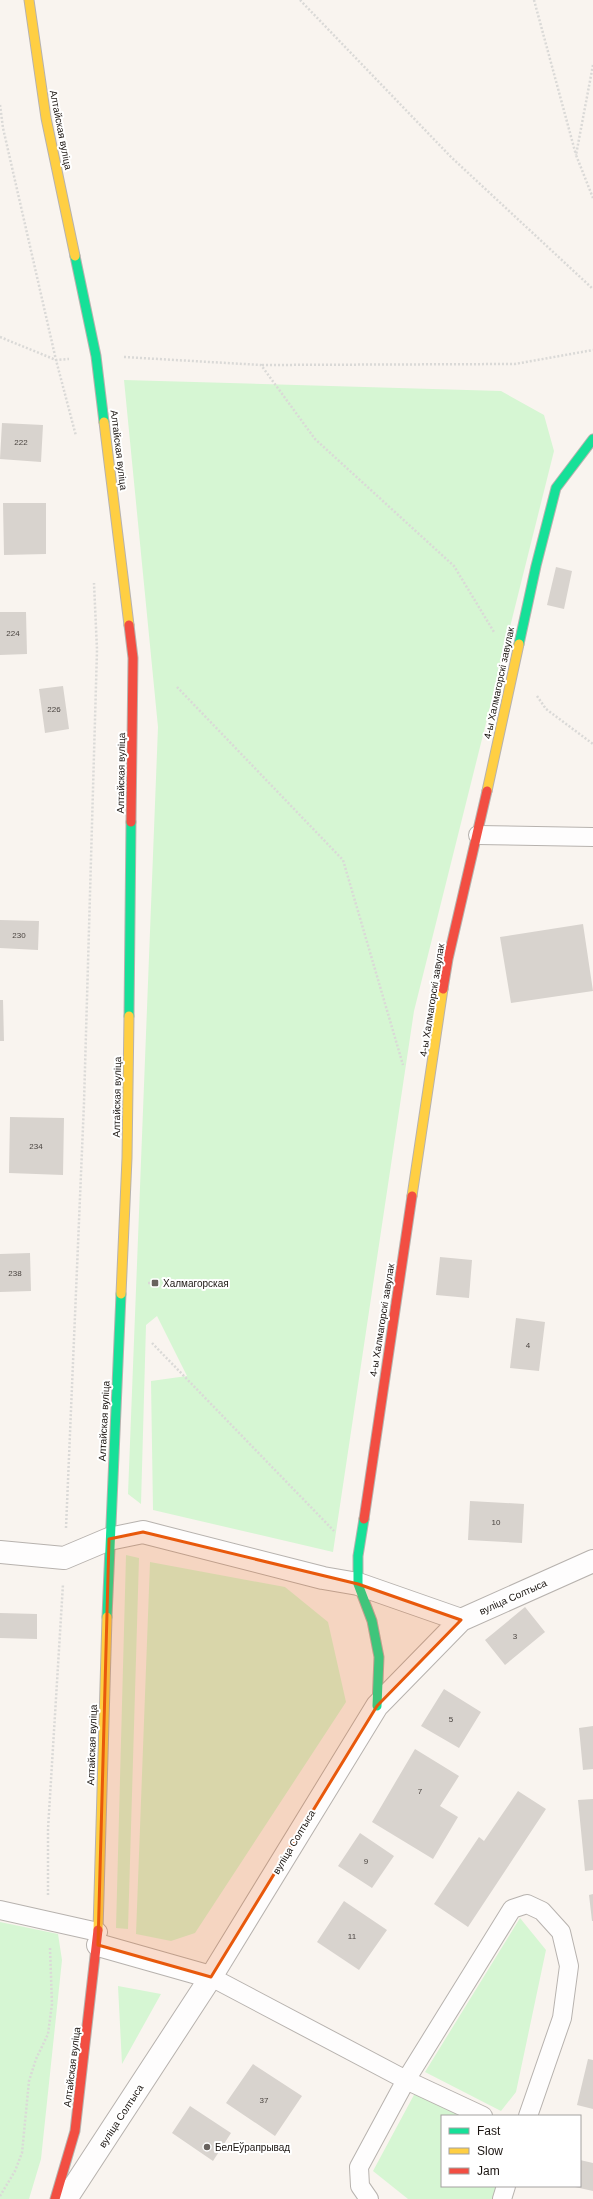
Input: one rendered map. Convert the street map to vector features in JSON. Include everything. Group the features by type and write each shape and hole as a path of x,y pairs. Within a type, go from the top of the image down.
{"main road":[{"name":"Алтайская вуліца","path":"28,0 46,118 96,356 133,658 127,1158 109,1539 98,1938 74,2131 55,2199"},
{"name":"4-ы Халмагорскі завулак","path":"358,1584 358,1556 448,959 478,835 514,666 556,488 593,439"},
{"path":"358,1584 372,1621 379,1657 377,1706"}],"street":[{"path":"0,1552 64,1558 109,1539 143,1532 323,1578 358,1584 461,1620"},
{"name":"вуліца Солтыса","path":"66,2199 211,1977 377,1706 461,1620 593,1561"},
{"path":"98,1938 211,1977"}],"lane":[{"path":"478,835 593,837"},
{"path":"369,2199 360,2186 359,2167 406,2080 512,1909 527,1904 542,1911 561,1932 569,1966 562,2018 528,2115"},
{"path":"0,1910 48,1921 98,1938"},
{"path":"211,1977 406,2080 481,2115"},
{"path":"502,2199 506,2187"}],"path":[{"path":"300,0 451,157 593,289"},
{"path":"534,0 576,155 593,198"},
{"path":"576,155 593,65"},
{"path":"0,105 2,129 56,360 78,441"},
{"path":"0,337 56,360 96,356 261,365 515,364 593,350"},
{"path":"261,365 315,439 454,566 514,666 546,709 593,744"},
{"path":"0,2196 15,2172 22,2153 30,2081 36,2059 48,2034 52,2004 48,1921 48,1829 64,1558 85,1087 97,650 94,582"},
{"path":"177,688 343,860 404,1071"},
{"path":"152,1343 358,1556"}],"highlighted area":[{"path":"143,1532 358,1584 461,1620 377,1706 211,1977 98,1945 109,1539"}],"green space":[{"path":"124,380 501,391 544,415 554,451 414,1011 333,1552 153,1510 151,1381 187,1376 157,1316 146,1325 141,1504 128,1494 158,727"},
{"path":"126,1555 139,1558 128,1929 116,1928"},
{"path":"150,1562 285,1587 328,1622 346,1702 195,1933 171,1941 136,1934"},
{"path":"520,1918 546,1950 516,2092 501,2111 425,2072"},
{"path":"0,1922 58,1934 62,1960 41,2159 29,2199 0,2199"},
{"path":"118,1986 161,1994 122,2064"},
{"path":"415,2093 461,2115 441,2115 441,2187 497,2187 492,2199 408,2199 373,2171"}],"building":[{"path":"2,423 43,425 41,462 0,459"},
{"path":"3,503 46,503 46,554 4,555"},
{"path":"556,567 572,571 564,609 547,605"},
{"path":"0,612 26,612 27,654 0,655"},
{"path":"63,686 69,729 45,733 39,689"},
{"path":"0,920 39,921 38,950 0,948"},
{"path":"583,924 593,991 511,1003 500,937"},
{"path":"0,1000 3,1000 4,1041 0,1041"},
{"path":"10,1117 64,1118 63,1175 9,1173"},
{"path":"30,1253 31,1291 0,1292 0,1254"},
{"path":"440,1257 472,1260 469,1298 436,1295"},
{"path":"516,1318 545,1322 539,1371 510,1368"},
{"path":"470,1501 524,1504 522,1543 468,1540"},
{"path":"525,1607 545,1632 505,1665 485,1640"},
{"path":"0,1613 37,1614 37,1639 0,1638"},
{"path":"444,1689 481,1712 459,1748 421,1726"},
{"path":"593,1726 593,1769 583,1770 579,1728"},
{"path":"415,1749 459,1776 440,1806 458,1817 433,1859 372,1822"},
{"path":"518,1791 546,1809 468,1927 434,1904 479,1837 484,1841"},
{"path":"593,1799 593,1870 585,1871 578,1800"},
{"path":"360,1833 394,1856 372,1888 338,1866"},
{"path":"593,1894 593,1921 592,1921 589,1895"},
{"path":"344,1901 387,1930 359,1970 317,1942"},
{"path":"588,2059 593,2060 593,2109 577,2105"},
{"path":"253,2064 302,2096 275,2136 226,2103"},
{"name":"БелЕўрапрывад","path":"190,2106 231,2133 213,2161 172,2133"},
{"path":"581,2160 593,2163 593,2191 575,2187 581,2187"}],"traffic: fast":[{"path":"75,256 96,356 104,422"},
{"path":"519,644 536,566 556,488 593,439"},
{"path":"129,1016 131,822"},
{"path":"107,1617 121,1294"},
{"path":"364,1519 358,1556 358,1584 372,1621 379,1657 377,1706"}],"traffic: slow":[{"path":"29,0 46,118 75,256"},
{"path":"104,422 129,625"},
{"path":"487,791 519,644"},
{"path":"412,1196 443,989"},
{"path":"121,1294 127,1158 129,1016"},
{"path":"98,1930 107,1617"}],"traffic: jam":[{"path":"129,625 133,658 131,822"},
{"path":"443,989 448,959 487,791"},
{"path":"364,1519 412,1196"},
{"path":"55,2199 75,2131 98,1930"}],"place":[{"name":"Халмагорская","path":"155,1283"},
{"name":"БелЕўрапрывад","path":"207,2147"}]}
